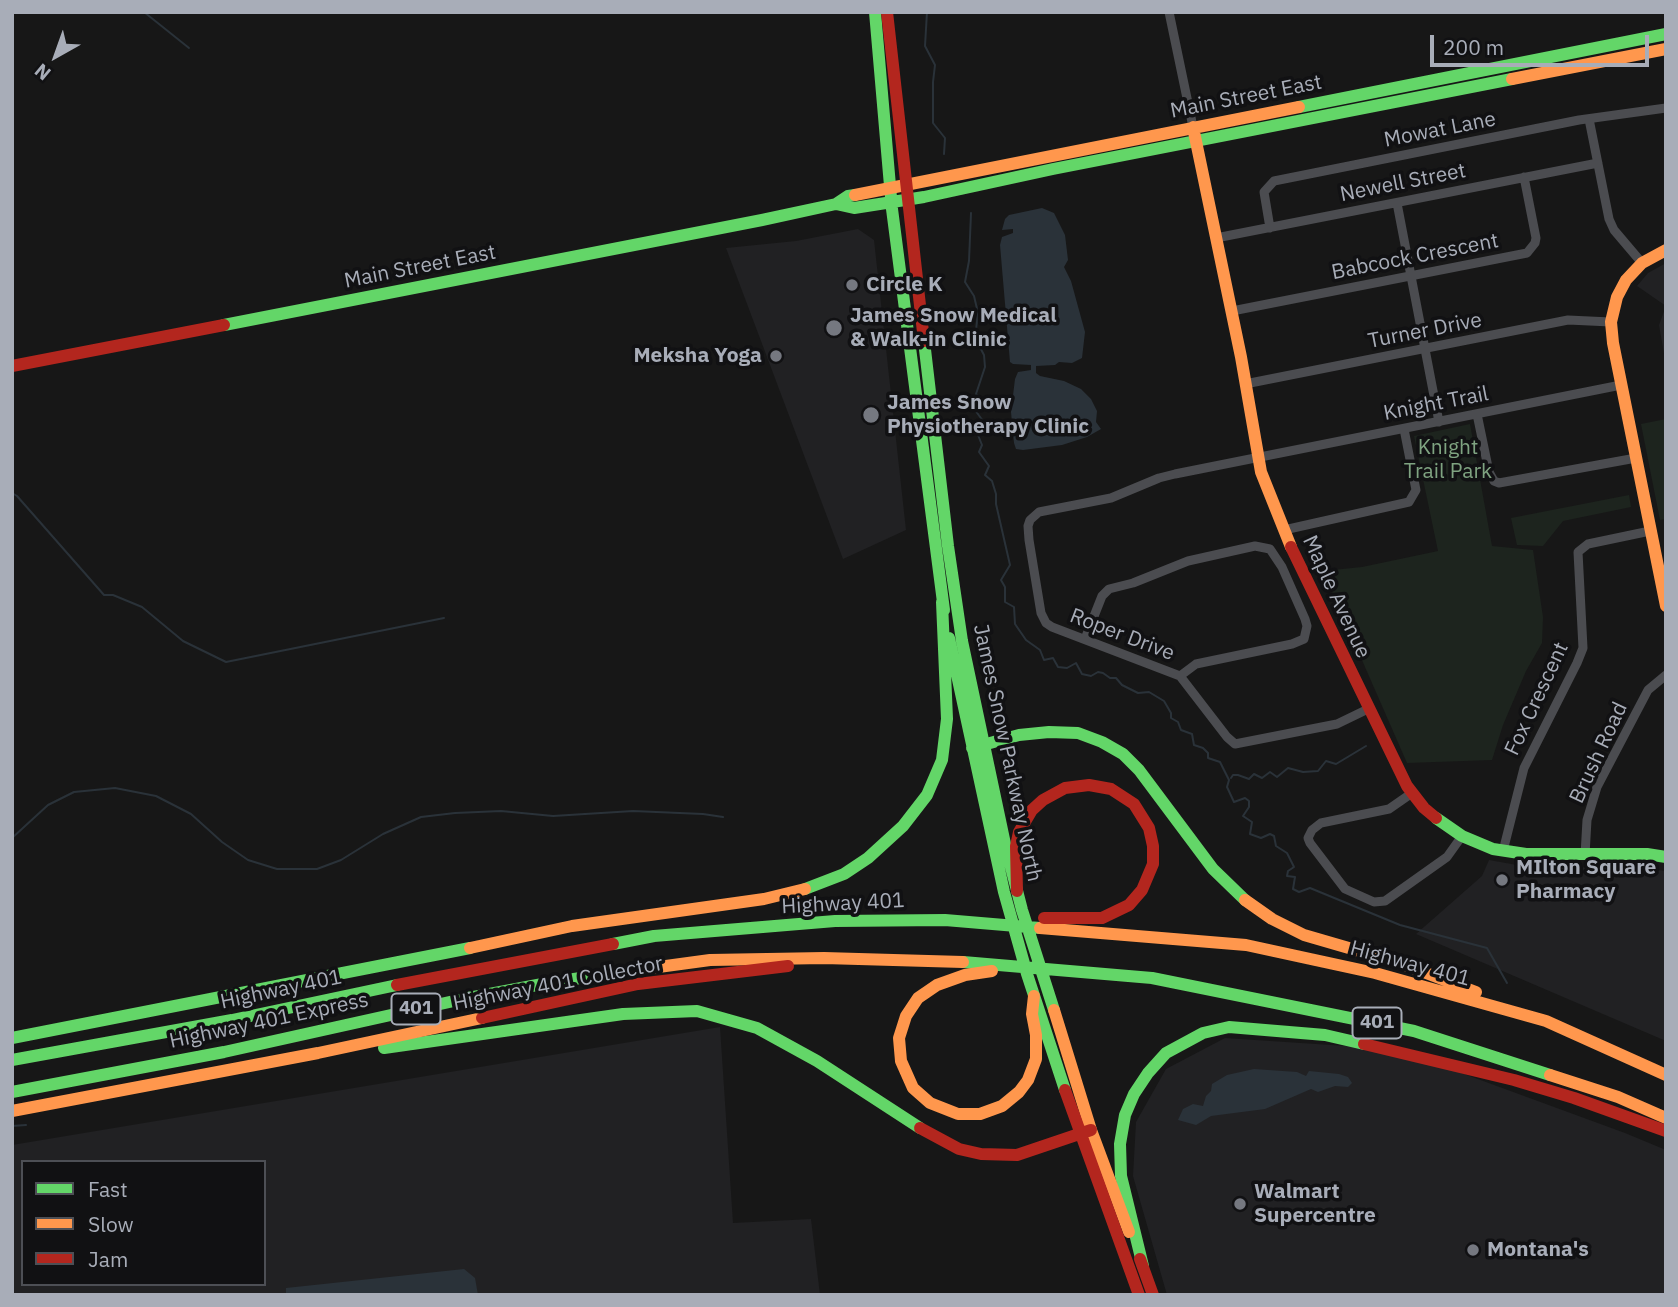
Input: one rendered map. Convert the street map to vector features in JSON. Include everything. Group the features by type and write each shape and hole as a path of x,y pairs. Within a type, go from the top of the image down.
{"main road":[{"name":"James Snow Parkway North","path":"876,12 892,206 942,601 978,746 1027,974 1041,993"},
{"name":"James Snow Parkway North","path":"887,12 906,200 948,545 978,746"},
{"name":"Main Street East","path":"12,366 836,204 848,196 1666,34"},
{"name":"Main Street East","path":"836,204 854,208 892,206 906,200 1666,48"},
{"name":"Maple Avenue","path":"1193,127 1232,311 1258,458 1273,506 1368,709 1412,793 1429,813 1462,836 1503,851 1586,855 1665,853"},
{"path":"1666,250 1642,263 1620,291 1611,322 1621,385 1666,606"},
{"path":"12,1038 406,962 572,926 764,899 806,889 844,874 868,858 903,826 927,795 942,760 947,719 942,601"},
{"path":"978,746 1020,735 1049,732 1078,733 1102,742 1123,754 1139,770 1213,869 1244,900 1272,919 1304,935 1397,962 1546,1021"},
{"path":"998,924 1050,917 1092,919 1111,915 1129,905 1142,890 1153,864 1153,846 1145,819 1127,798 1102,787 1073,786 1050,795 1032,810 1019,832 1010,892"},
{"name":"James Snow Parkway North","path":"1010,892 1021,910 1041,993 1139,1295"},
{"name":"Highway 401","path":"12,1060 232,1020 654,936 835,921 945,920 1246,945 1375,973 1546,1021 1666,1075"},
{"name":"401","path":"824,958 988,963 1152,978 1414,1031 1606,1093 1666,1118"},
{"name":"Highway 401 Collector","path":"12,1111 318,1054 638,984 795,965 824,958"},
{"name":"Highway 401 Express","path":"12,1092 225,1052 463,999 553,982 710,960 824,958"},
{"path":"1041,993 1032,1014 1037,1051 1034,1066 1024,1086 1008,1102 981,1114 958,1114 930,1103 913,1088 901,1061 899,1038 909,1010 930,989 952,978 984,972 1078,972"},
{"path":"318,1054 408,1046 623,1014 697,1012 757,1028 827,1067 935,1138 959,1149 981,1154 1017,1155 1085,1133"},
{"path":"1143,1266 1121,1176 1120,1144 1125,1115 1133,1094 1166,1053 1203,1033 1229,1027 1325,1035 1514,1080 1666,1131"},
{"name":"James Snow Parkway North","path":"1085,1133 1153,1295"}],"street":[{"path":"1169,12 1193,127"},
{"name":"Mowat Lane","path":"1269,228 1264,192 1273,181 1589,119 1666,108"},
{"path":"1589,119 1611,226 1642,263"},
{"name":"Newell Street","path":"1216,238 1598,163"},
{"name":"Babcock Crescent","path":"1232,311 1527,253 1535,243 1535,238 1524,177"},
{"path":"1397,202 1439,422"},
{"name":"Turner Drive","path":"1245,384 1568,320 1611,322"},
{"name":"Knight Trail","path":"1258,458 1621,385"},
{"path":"1477,414 1489,472 1494,481 1499,483 1636,458"},
{"path":"1284,530 1409,502 1416,490 1404,429"},
{"name":"Roper Drive","path":"1258,458 1159,478 1111,498 1035,514 1028,526 1043,619 1052,627 1180,676 1235,744 1337,724 1368,709"},
{"name":"Fox Crescent","path":"1503,851 1524,768 1583,648 1578,552 1588,544 1650,531"},
{"path":"1085,639 1102,596 1109,589 1133,583 1188,561 1255,546 1270,549 1282,567 1305,619 1307,626 1304,639 1292,645 1196,664 1180,676"},
{"name":"Brush Road","path":"1586,855 1586,827 1594,794 1647,690 1666,675"},
{"path":"1412,793 1389,809 1321,823 1312,830 1308,838 1310,843 1345,889 1374,902 1385,901 1447,857 1462,836"}],"shaded area":[{"path":"1042,208 1054,213 1065,235 1068,260 1064,267 1071,281 1085,332 1082,358 1072,363 1036,366 1036,373 1081,389 1091,399 1097,411 1096,422 1101,429 1062,445 1023,450 1016,449 1014,443 1011,412 1015,379 1018,372 1031,370 1031,365 1010,362 1000,245 1002,237 1013,233 1013,229 1002,230 1009,215"},
{"path":"858,229 874,240 906,530 843,559 726,248 796,241"},
{"path":"1666,263 1666,306 1637,286 1648,273"},
{"path":"1666,306 1666,365 1659,325"},
{"path":"1489,860 1544,867 1640,868 1666,871 1666,1041 1416,934 1482,876"},
{"path":"720,1027 733,1223 811,1219 820,1295 12,1295 12,1145"},
{"path":"1225,1038 1361,1047 1445,1067 1666,1150 1666,1295 1167,1295 1133,1176 1136,1122 1166,1069"},
{"path":"1254,1069 1297,1072 1306,1076 1309,1071 1339,1074 1348,1077 1352,1083 1348,1087 1335,1086 1318,1092 1311,1089 1265,1109 1211,1116 1196,1125 1178,1120 1183,1109 1193,1104 1203,1106 1212,1084 1227,1075"},
{"path":"464,1269 475,1278 478,1295 286,1295 286,1288"}],"green space":[{"path":"1666,419 1666,519 1660,520 1641,424"},
{"name":"Knight Trail Park","path":"1470,424 1492,546 1533,550 1543,617 1542,643 1526,671 1503,725 1492,760 1407,763 1323,571 1362,567 1438,551 1414,436"},
{"path":"1629,495 1631,507 1563,521 1543,546 1517,545 1511,518"}],"waterway":[{"path":"144,12 189,48"},
{"path":"927,12 925,46 935,65 933,123 945,138 944,154"},
{"path":"971,213 969,261 965,282 974,296 978,313 975,338 984,355 985,367 976,394 981,399 975,410 983,421 978,435 982,445 979,452 989,466 985,475 992,481 996,494 1010,565 1001,580 1005,587 1005,602 1014,607 1015,624 1026,640 1040,650 1044,660 1053,658 1058,667 1067,668 1076,663 1082,674 1091,676 1098,672 1103,673 1110,678 1116,678 1122,685 1138,693 1149,692 1164,701 1171,718 1178,722 1181,730 1192,734 1194,745 1203,748 1208,753 1208,758 1220,762 1229,780 1227,787 1234,802 1245,798 1249,801 1249,807 1243,816 1252,822 1250,834 1261,838 1270,834 1274,836 1276,846 1287,853 1294,867 1288,871 1287,876 1295,877 1293,889 1299,892 1310,888 1400,925 1487,948 1507,983"},
{"path":"12,493 104,595 113,595 142,607 183,641 226,662 444,618"},
{"path":"1231,778 1238,775 1249,779 1254,774 1262,778 1270,772 1277,777 1288,768 1303,772 1318,771 1326,761 1336,764 1366,746"},
{"path":"12,838 48,805 74,792 115,788 156,796 191,814 222,842 248,860 277,869 317,869 341,860 383,834 421,817 455,813 501,811 553,816 633,811 723,817"},
{"path":"12,1126 26,1125"}],"traffic: fast":[{"path":"875,12 892,209 944,610"},
{"path":"1299,107 1666,34"},
{"path":"836,204 854,208 924,197 1512,79"},
{"path":"224,325 762,220 836,204 855,195"},
{"path":"924,341 962,641 1005,844 1022,910 1054,1010"},
{"path":"805,889 844,874 868,858 903,826 927,795 942,760 947,719 942,602"},
{"path":"949,638 1004,892 1027,974 1065,1090"},
{"path":"972,748 1019,735 1049,732 1078,733 1102,742 1123,754 1139,770 1213,869 1245,900"},
{"path":"1436,818 1462,836 1493,849 1526,854 1647,854 1666,857"},
{"path":"613,944 654,936 835,921 945,920 1040,928"},
{"path":"12,1038 470,948"},
{"path":"963,962 1152,978 1414,1031 1550,1075"},
{"path":"12,1092 224,1052 463,999 629,971"},
{"path":"12,1060 232,1020 397,985"},
{"path":"384,1048 623,1014 697,1011 757,1028 817,1061 920,1128"},
{"path":"1143,1266 1121,1176 1120,1144 1125,1115 1134,1094 1166,1053 1203,1033 1229,1027 1325,1035 1364,1044"}],"traffic: slow":[{"path":"1512,79 1666,49"},
{"path":"855,195 1299,107"},
{"path":"1193,127 1241,357 1261,472 1291,547"},
{"path":"1666,250 1642,263 1626,280 1617,297 1611,322 1666,606"},
{"path":"470,948 572,926 764,899 805,889"},
{"path":"1245,900 1272,919 1304,935 1397,962 1476,992"},
{"path":"1040,928 1246,945 1375,973 1546,1021 1666,1075"},
{"path":"629,971 710,960 824,958 963,962"},
{"path":"992,971 965,975 937,985 918,998 906,1016 899,1038 901,1061 913,1088 930,1103 958,1114 980,1114 1002,1106 1019,1092 1028,1080 1036,1059 1036,1035 1032,1014 1034,996"},
{"path":"1054,1010 1091,1130 1129,1232"},
{"path":"12,1111 318,1053 482,1018"},
{"path":"1550,1075 1618,1097 1666,1118"}],"traffic: jam":[{"path":"887,12 924,341"},
{"path":"12,366 224,325"},
{"path":"1291,547 1407,786 1424,808 1436,818"},
{"path":"1017,891 1016,846 1019,832 1032,810 1043,800 1065,788 1089,785 1111,789 1134,804 1149,828 1153,846 1153,864 1142,890 1129,905 1102,918 1044,918"},
{"path":"397,985 613,944"},
{"path":"482,1018 638,984 788,966"},
{"path":"1364,1044 1514,1080 1666,1131"},
{"path":"1065,1090 1139,1295"},
{"path":"920,1128 959,1149 981,1154 1017,1155 1091,1130"},
{"path":"1140,1259 1153,1295"}],"place":[{"name":"Circle K","path":"852,285"},
{"name":"James Snow Medical & Walk-in Clinic","path":"834,328"},
{"name":"Meksha Yoga","path":"776,356"},
{"name":"James Snow Physiotherapy Clinic","path":"871,415"},
{"name":"MIlton Square Pharmacy","path":"1502,880"},
{"name":"Walmart Supercentre","path":"1240,1204"},
{"name":"Montana's","path":"1473,1250"}]}
